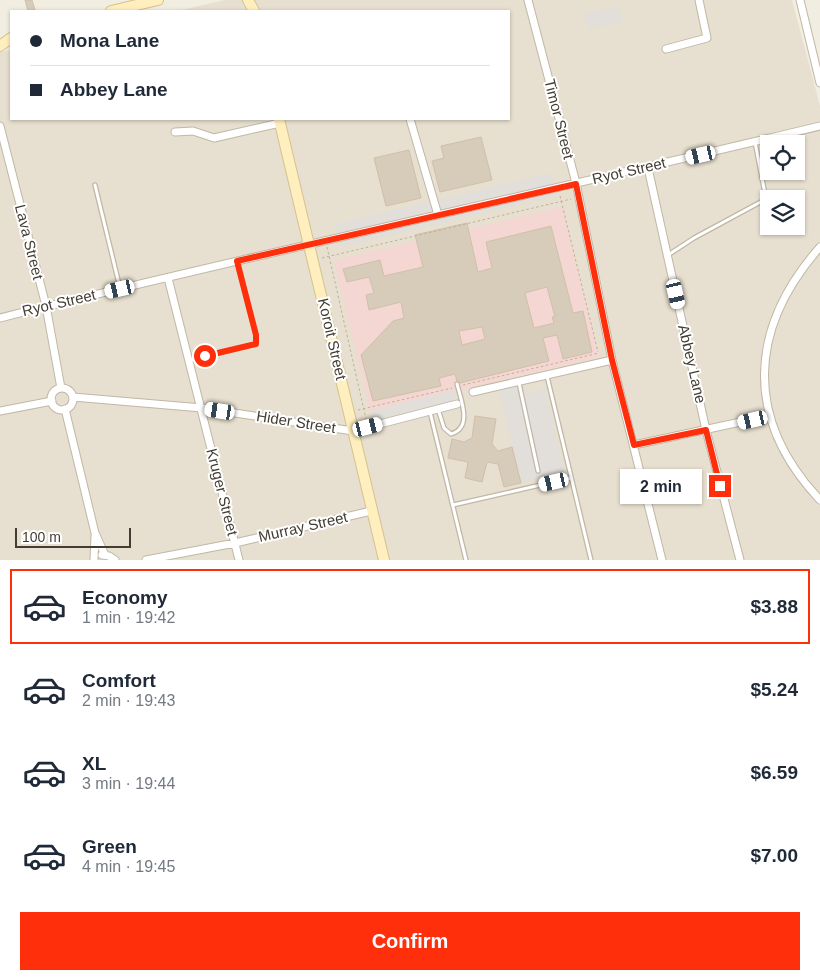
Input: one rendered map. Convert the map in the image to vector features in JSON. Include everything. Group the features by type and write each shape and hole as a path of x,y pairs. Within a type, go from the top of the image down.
{"street":[{"path":"115,10 158,0"},
{"name":"Timor Street","path":"528,0 576,184 612,360 662,560"},
{"path":"666,48 707,38 699,0"},
{"path":"800,0 820,83"},
{"path":"0,46 10,37"},
{"path":"410,120 438,215"},
{"path":"175,132 192,131 214,138 280,121"},
{"name":"Koroit Street","path":"280,121 384,560"},
{"name":"Lava Street","path":"0,126 46,306 60,388"},
{"name":"Ryot Street","path":"0,318 237,261 648,168 820,126"},
{"name":"Abbey Lane","path":"648,168 706,430 740,560"},
{"path":"820,247 792,282 784,296 772,327 765,364 768,416 782,449 794,470 820,500"},
{"name":"Kruger Street","path":"168,278 239,560"},
{"path":"473,392 612,360"},
{"path":"60,388 70,391 73,398 70,406 65,409 57,408 52,401 52,394 60,388"},
{"name":"Hider Street","path":"73,398 202,408 353,431 456,404"},
{"path":"0,411 52,401"},
{"path":"65,409 95,533 105,555 114,560"},
{"path":"634,445 768,416"},
{"name":"Murray Street","path":"146,560 235,543 372,511"},
{"path":"95,533 94,560 105,555"}],"lane":[{"path":"667,256 694,238 766,199 755,142"},
{"path":"95,185 120,289"},
{"path":"190,360 256,344 256,335 237,261"},
{"path":"547,376 591,560"},
{"path":"519,382 538,471"},
{"path":"438,409 444,428 451,434 458,432 464,425 464,414 458,385"},
{"path":"430,411 466,560"},
{"path":"452,505 571,478"}],"path":[{"path":"349,412 599,353 558,188"},
{"path":"314,260 579,198"},
{"path":"326,242 368,427"}],"shaded area":[{"path":"225,0 792,0 820,106 820,560 0,560 0,52 10,50 10,120 510,120 510,10 181,10"},
{"path":"619,6 622,22 588,29 584,14"},
{"path":"552,173 557,196 341,247 335,224"},
{"path":"563,207 599,357 370,411 334,260"},
{"path":"524,381 527,393 545,388 565,473 521,483 498,387"},
{"path":"454,390 459,410 374,430 370,411"}],"building":[{"path":"25,0 32,0 35,10 28,10"},
{"path":"481,137 492,180 440,192 432,161 444,158 441,146"},
{"path":"409,150 421,198 386,206 374,158"},
{"path":"467,223 478,272 492,268 486,242 551,226 573,313 583,311 592,352 563,359 557,335 543,338 549,361 460,383 457,381 455,374 439,378 441,386 373,401 361,355 393,321 404,318 401,302 369,310 366,295 374,293 369,277 347,282 343,269 380,260 384,276 423,267 415,235","holes":["547,287 555,317 552,317 554,323 534,328 525,293","482,327 485,339 462,345 459,331"]},
{"path":"475,416 496,419 492,444 498,451 512,447 521,483 504,487 498,464 487,462 482,482 465,478 468,462 448,458 452,439 464,442 472,438"}],"route":[{"path":"205,356 256,344 256,335 237,261 576,184 612,360 634,445 706,430 720,486"}]}
